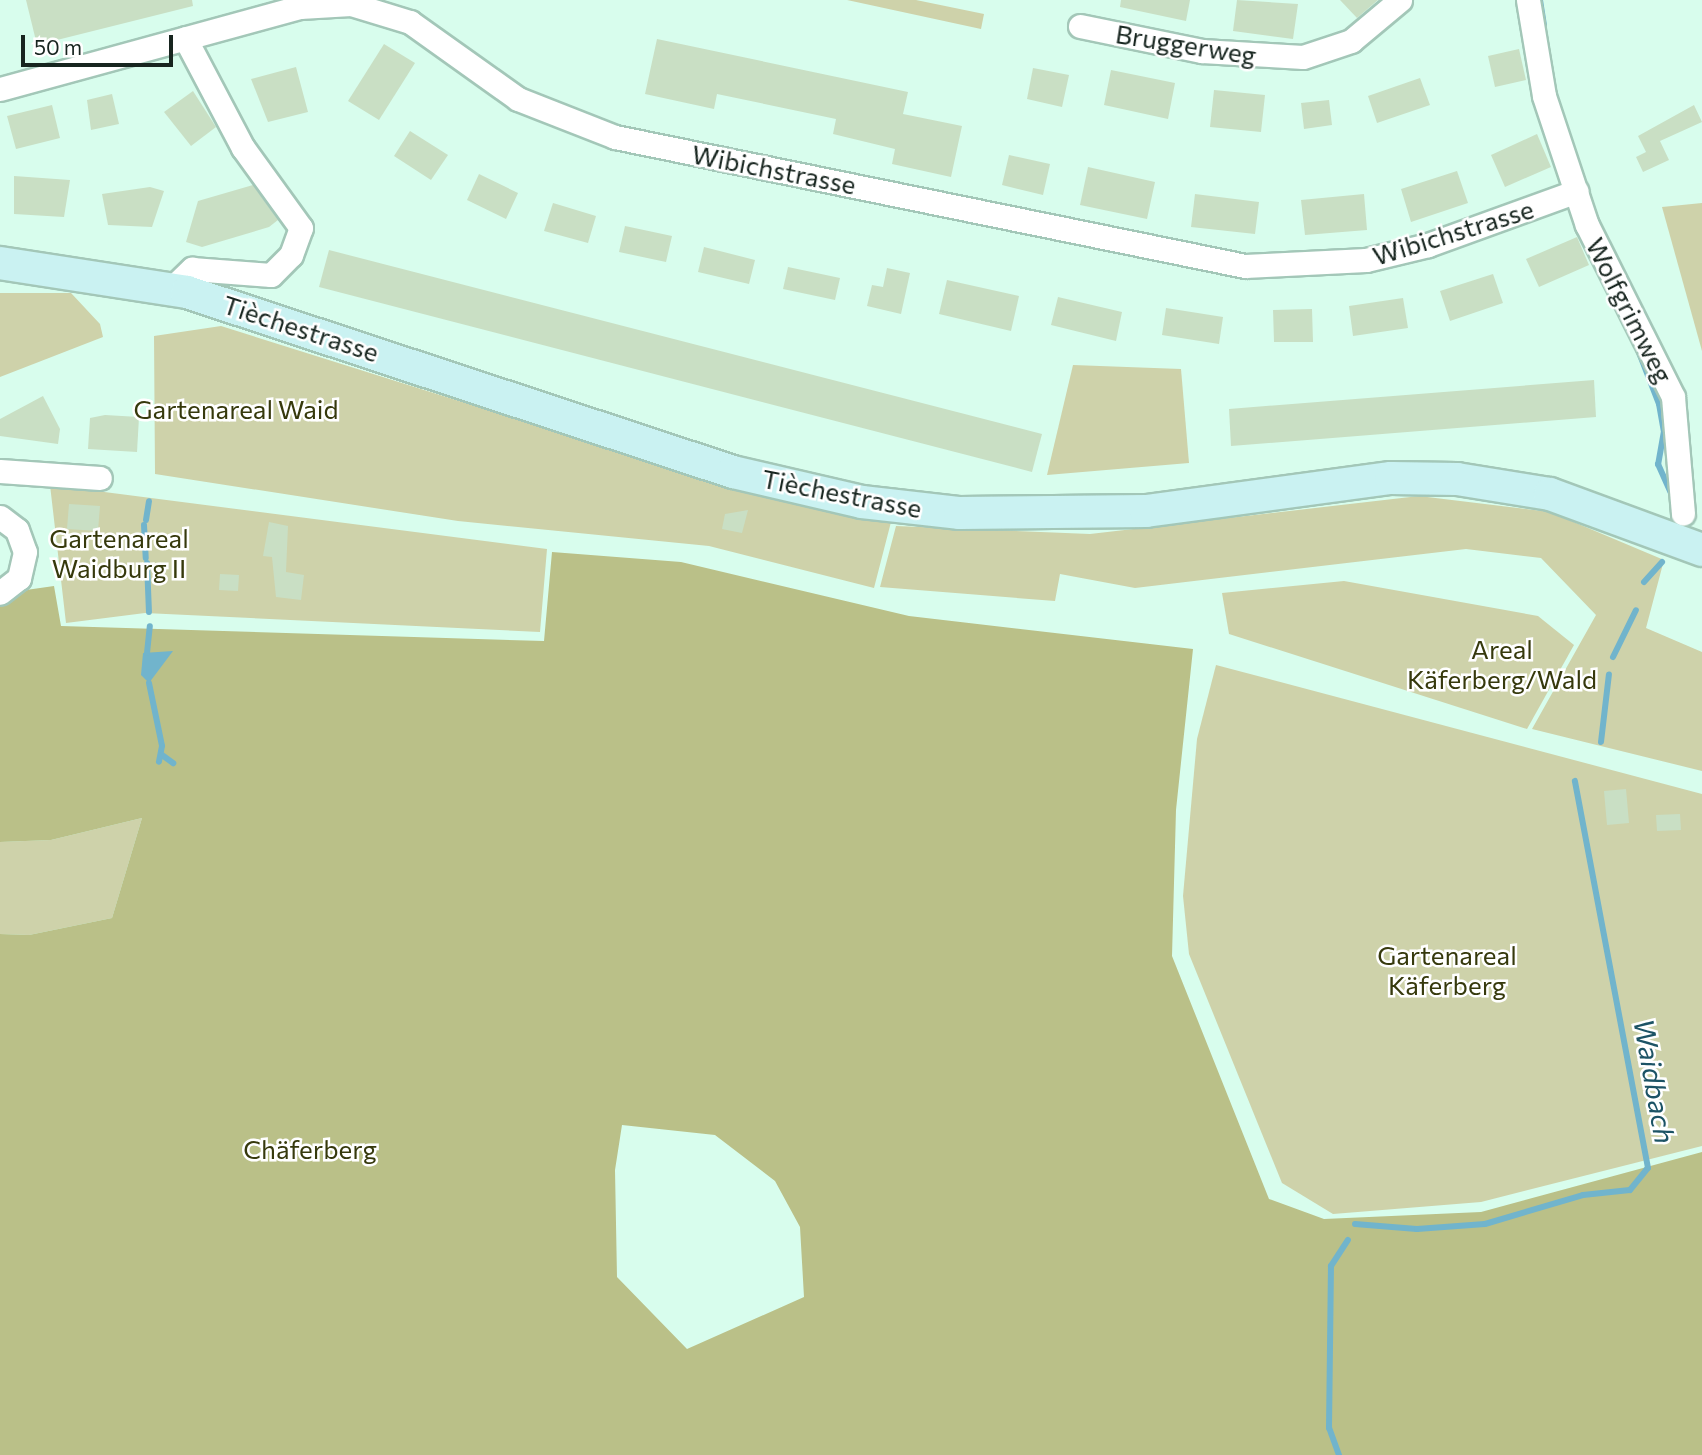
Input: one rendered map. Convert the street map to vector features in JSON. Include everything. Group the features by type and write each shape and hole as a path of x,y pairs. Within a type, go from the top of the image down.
{"street":[{"name":"Bruggerweg","path":"1080,26 1202,51 1303,57 1351,41 1400,0"},
{"name":"Wolfgrimweg","path":"1528,0 1544,96 1587,225 1673,397 1682,514"},
{"name":"Wibichstrasse","path":"0,89 300,7 376,8 424,31 518,99 615,137 1245,266 1366,260 1428,245 1577,191"},
{"path":"172,288 192,269 271,275 291,255 302,225 243,148 185,38"},
{"name":"Tièchestrasse","path":"0,263 172,288 733,472 862,502 960,513 1146,511 1391,478 1457,480 1550,494 1702,550"},
{"path":"0,471 100,478"},
{"path":"0,517 18,530 25,552 19,578 0,593"}],"green space":[{"path":"847,0 916,0 984,14 981,29"},
{"path":"1702,203 1702,351 1662,207"},
{"path":"0,293 71,293 100,324 103,337 0,377"},
{"name":"Gartenareal Waid","path":"221,326 742,490 891,522 874,588 709,546 458,521 155,474 154,336"},
{"path":"1073,365 1181,369 1189,463 1047,475"},
{"name":"Gartenareal Waidburg II","path":"50,485 547,549 540,632 145,613 66,623"},
{"path":"1419,496 1550,512 1664,560 1646,628 1702,652 1702,771 1532,729 1596,615 1541,558 1466,549 1135,588 1060,574 1055,601 880,587 896,526 1090,534"},
{"name":"Chäferberg","path":"552,552 681,562 909,616 1193,649 1176,810 1172,956 1269,1199 1324,1219 1481,1212 1702,1152 1702,1455 0,1455 0,934 29,935 112,918 142,818 51,840 0,842 0,602 19,591 54,586 61,626 544,641","holes":["622,1125 715,1135 775,1181 800,1227 804,1297 687,1349 617,1277 615,1170"]},
{"name":"Areal Käferberg/Wald","path":"1344,581 1538,616 1574,645 1527,729 1229,634 1222,593"},
{"name":"Gartenareal Käferberg","path":"1216,665 1702,794 1702,1146 1481,1202 1333,1214 1282,1183 1189,954 1183,896 1197,739"},
{"path":"142,818 112,918 29,935 0,934 0,842 51,840"}],"water":[{"path":"173,651 149,683 141,675 143,653"}],"building":[{"path":"26,0 192,0 193,6 37,45"},
{"path":"1121,0 1190,0 1186,21 1120,7"},
{"path":"1237,0 1298,4 1293,39 1233,31"},
{"path":"1340,0 1378,0 1357,18"},
{"path":"657,39 908,92 903,114 962,126 951,177 892,164 895,149 833,134 836,119 717,94 714,109 645,94"},
{"path":"384,44 415,63 379,120 348,101"},
{"path":"1519,49 1526,80 1495,87 1488,56"},
{"path":"296,67 308,112 268,122 251,79"},
{"path":"1033,68 1069,75 1062,107 1027,99"},
{"path":"1111,70 1175,83 1168,119 1104,105"},
{"path":"1420,78 1430,105 1377,123 1368,96"},
{"path":"1214,90 1265,95 1261,132 1210,127"},
{"path":"193,91 216,127 191,146 164,112"},
{"path":"112,94 119,124 91,130 87,100"},
{"path":"1329,100 1332,125 1304,129 1301,103"},
{"path":"52,105 60,138 16,149 7,116"},
{"path":"1694,105 1702,122 1660,141 1669,160 1643,172 1636,157 1646,152 1638,136"},
{"path":"410,131 448,155 431,180 394,156"},
{"path":"1537,134 1551,167 1505,187 1491,155"},
{"path":"1009,155 1050,164 1043,195 1002,185"},
{"path":"1088,167 1155,182 1147,219 1080,205"},
{"path":"1457,171 1468,203 1411,222 1401,189"},
{"path":"479,174 518,193 506,219 467,200"},
{"path":"14,176 70,180 64,217 14,214"},
{"path":"253,185 278,220 269,227 202,247 186,242 198,201"},
{"path":"150,187 164,191 152,227 108,225 102,194"},
{"path":"1195,194 1259,202 1255,234 1191,227"},
{"path":"1364,194 1367,230 1305,235 1301,200"},
{"path":"553,203 596,216 588,243 544,231"},
{"path":"625,226 672,236 666,262 619,252"},
{"path":"1577,237 1589,265 1539,287 1526,259"},
{"path":"704,247 755,260 749,284 698,272"},
{"path":"329,250 1042,434 1032,472 319,287"},
{"path":"788,267 840,278 835,300 783,289"},
{"path":"887,268 910,273 901,314 867,306 872,285 883,287"},
{"path":"1493,274 1503,303 1450,321 1440,291"},
{"path":"947,280 1019,296 1011,331 939,314"},
{"path":"1058,297 1122,312 1116,341 1051,325"},
{"path":"1403,298 1408,328 1353,336 1349,306"},
{"path":"1166,308 1223,317 1219,344 1162,335"},
{"path":"1312,309 1313,342 1274,342 1273,310"},
{"path":"1594,380 1596,417 1231,446 1229,409"},
{"path":"43,396 60,429 58,444 0,436 0,419"},
{"path":"105,415 139,417 137,452 88,449 90,418"},
{"path":"69,504 100,506 98,531 67,529"},
{"path":"748,510 742,533 722,529 725,514"},
{"path":"269,522 288,526 286,572 304,575 301,600 276,597 272,557 263,556"},
{"path":"220,574 239,575 238,591 219,590"},
{"path":"1626,789 1629,823 1607,825 1604,791"},
{"path":"1680,814 1681,830 1657,831 1656,815"}],"waterway":[{"path":"1540,0 1544,25"},
{"path":"1638,350 1659,404 1664,431 1658,464 1672,495"},
{"path":"146,520 149,501"},
{"path":"144,525 146,558"},
{"path":"1644,582 1662,562"},
{"path":"147,563 149,612"},
{"path":"1613,657 1636,610"},
{"path":"147,653 150,626"},
{"path":"1601,742 1609,674"},
{"path":"149,683 162,746 159,762"},
{"path":"162,755 173,763"},
{"name":"Waidbach","path":"1355,1224 1417,1229 1485,1224 1583,1195 1630,1190 1648,1168 1575,781"},
{"name":"Waidbach","path":"1339,1455 1329,1428 1331,1266 1348,1240"}]}
